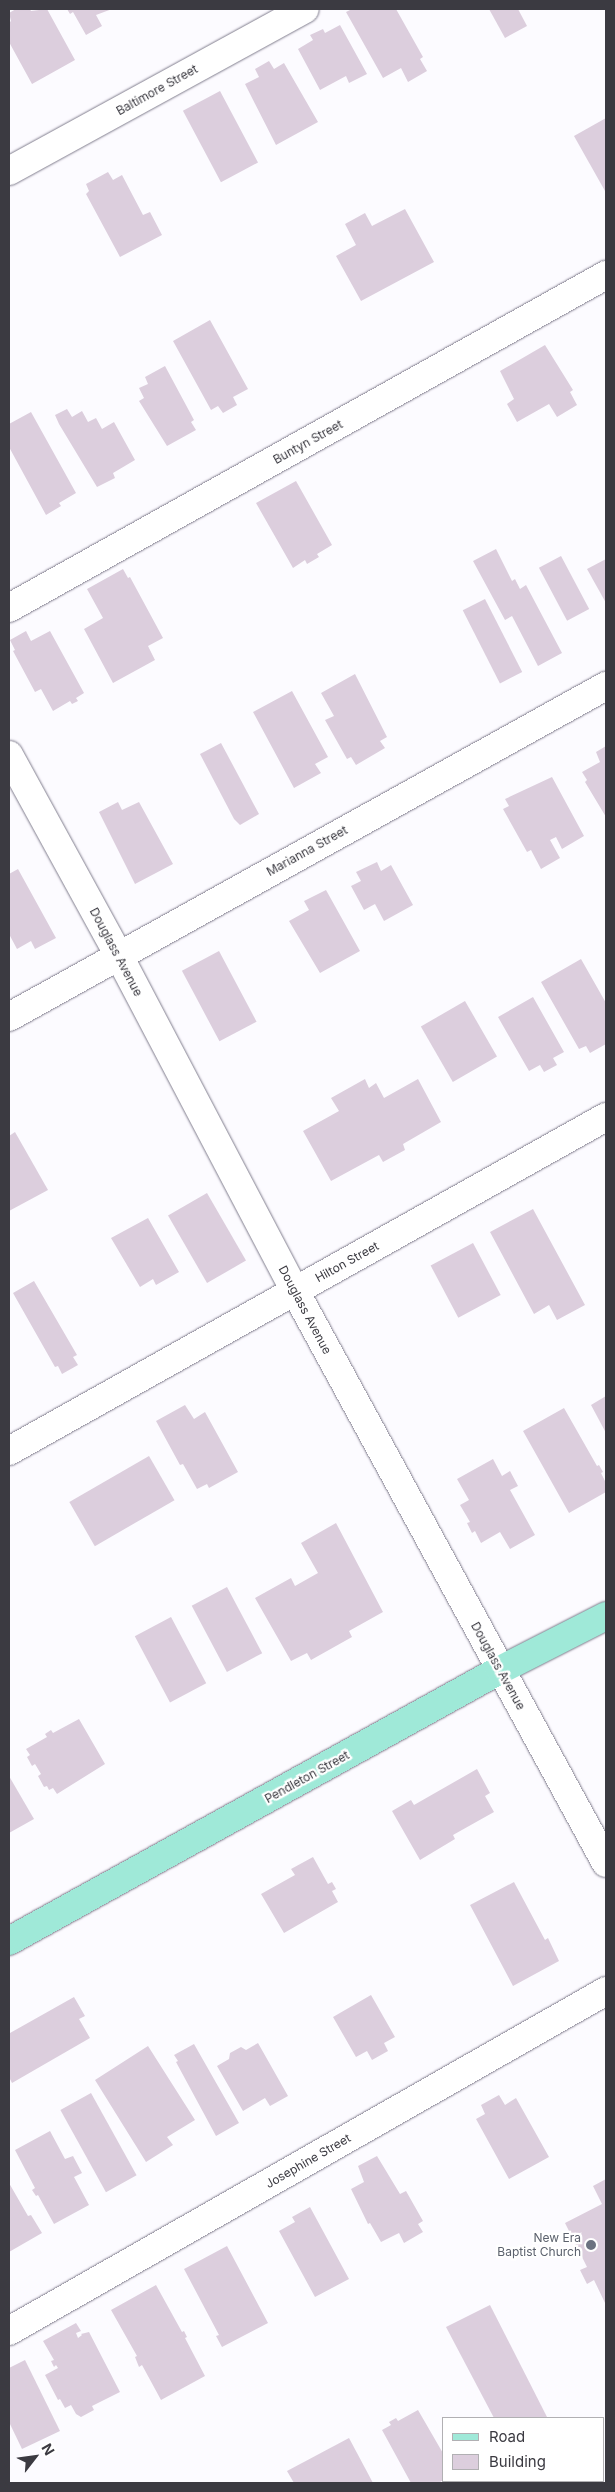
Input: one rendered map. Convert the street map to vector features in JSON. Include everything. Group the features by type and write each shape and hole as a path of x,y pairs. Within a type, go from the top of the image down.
{"main road":[{"name":"Pendleton Street","path":"9,1941 500,1670 606,1616"}],"street":[{"name":"Baltimore Street","path":"9,171 305,9"},
{"name":"Buntyn Street","path":"9,608 606,275"},
{"name":"Marianna Street","path":"9,1017 606,686"},
{"name":"Douglass Avenue","path":"9,755 119,956 295,1291 606,1862"},
{"name":"Hilton Street","path":"9,1451 606,1117"},
{"name":"Josephine Street","path":"9,2331 606,1991"}],"building":[{"path":"16,9 30,9 31,11 47,9 75,60 32,84 9,42 9,23 11,21 9,13"},
{"path":"67,9 112,9 96,15 102,26 86,35 73,12 70,14"},
{"path":"352,9 396,9 423,57 420,59 427,71 408,82 401,68 383,78 346,12"},
{"path":"489,9 518,9 527,26 505,38"},
{"path":"340,25 367,74 349,83 346,76 320,90 298,49 313,40 310,35 323,29 325,33"},
{"path":"269,61 274,69 284,63 318,122 276,145 245,84 259,77 255,69"},
{"path":"220,91 258,163 221,182 183,111"},
{"path":"606,118 606,190 605,191 574,136"},
{"path":"108,172 113,180 122,175 143,215 150,212 162,235 120,257 86,194 89,191 86,184"},
{"path":"405,209 434,262 361,301 336,256 356,245 345,224 365,213 372,226"},
{"path":"210,320 248,389 233,397 237,405 223,413 218,406 211,410 173,341"},
{"path":"545,345 573,390 570,392 577,405 557,417 549,404 517,422 507,404 514,399 500,371"},
{"path":"165,366 194,420 191,422 196,430 167,446 139,401 144,398 139,388 148,384 145,377"},
{"path":"67,409 72,417 82,411 88,422 96,418 102,429 114,422 135,460 113,473 115,478 97,487 55,415"},
{"path":"31,412 76,493 59,503 61,506 46,515 9,447 9,424"},
{"path":"296,481 332,545 317,554 319,557 307,564 305,560 293,568 256,503"},
{"path":"496,549 512,581 515,579 520,589 526,585 562,653 538,666 512,616 505,620 473,561"},
{"path":"561,556 589,609 567,621 539,568"},
{"path":"606,559 606,603 587,569"},
{"path":"123,569 128,578 130,577 163,638 148,646 155,660 113,683 84,629 103,618 87,589"},
{"path":"485,599 522,672 500,683 463,610"},
{"path":"26,631 31,641 50,631 84,693 76,698 78,701 72,704 70,701 53,711 41,689 35,692 13,651 15,650 10,640"},
{"path":"355,674 387,737 380,741 385,748 356,765 351,757 347,759 325,720 334,716 321,693"},
{"path":"292,691 328,757 315,764 321,773 294,788 253,712"},
{"path":"221,743 259,814 240,825 234,819 200,754"},
{"path":"606,746 606,817 585,782 587,780 582,772 600,762 596,752"},
{"path":"552,777 584,836 562,849 556,837 550,840 560,858 541,869 531,850 527,852 503,809 509,806 505,799"},
{"path":"118,802 122,810 139,802 173,864 135,884 99,812"},
{"path":"377,862 381,871 391,865 413,905 384,921 375,904 364,910 351,886 361,881 356,872"},
{"path":"18,869 56,938 35,949 31,941 17,949 9,934 9,874"},
{"path":"326,890 360,951 320,973 289,921 309,910 304,901"},
{"path":"219,951 257,1022 219,1041 182,971"},
{"path":"581,959 606,1003 606,1044 590,1053 586,1046 579,1049 541,982"},
{"path":"533,997 564,1052 553,1058 557,1065 544,1072 540,1065 529,1071 498,1017"},
{"path":"465,1001 497,1056 453,1082 421,1026"},
{"path":"365,1079 369,1088 376,1083 384,1098 418,1079 441,1122 403,1144 405,1150 383,1162 379,1155 331,1181 303,1131 339,1111 331,1098"},
{"path":"15,1132 48,1190 9,1211 9,1136"},
{"path":"207,1193 246,1261 207,1283 168,1216"},
{"path":"533,1209 585,1305 557,1320 549,1305 534,1314 490,1232"},
{"path":"148,1218 179,1272 156,1285 153,1279 140,1287 111,1238"},
{"path":"473,1243 501,1295 458,1318 431,1266"},
{"path":"34,1281 77,1355 73,1357 78,1365 62,1374 58,1366 55,1367 13,1293"},
{"path":"606,1396 606,1433 591,1405"},
{"path":"185,1405 194,1419 205,1412 238,1472 209,1488 207,1484 197,1489 183,1464 180,1465 156,1421"},
{"path":"564,1408 597,1466 599,1465 603,1472 601,1473 606,1483 606,1492 569,1513 523,1431"},
{"path":"149,1456 174,1500 95,1546 69,1502"},
{"path":"493,1459 502,1476 510,1471 518,1486 510,1490 535,1535 510,1549 500,1532 481,1543 475,1531 472,1533 467,1523 470,1522 460,1505 469,1500 457,1479"},
{"path":"336,1523 383,1612 349,1631 352,1637 311,1660 307,1653 291,1661 255,1598 291,1578 295,1586 318,1573 301,1543"},
{"path":"227,1587 262,1653 227,1672 192,1606"},
{"path":"171,1617 206,1683 170,1702 135,1636"},
{"path":"79,1719 105,1764 57,1794 53,1788 49,1790 47,1786 44,1787 38,1776 41,1774 35,1764 32,1766 27,1757 30,1755 26,1749 47,1737 45,1734 51,1730 53,1733"},
{"path":"477,1769 490,1793 485,1796 494,1812 453,1835 455,1839 420,1860 392,1811 411,1800 414,1805"},
{"path":"9,1776 34,1819 9,1833"},
{"path":"313,1857 328,1884 332,1882 336,1889 332,1891 338,1902 284,1933 261,1894 295,1875 291,1869"},
{"path":"514,1882 545,1940 548,1938 559,1961 513,1986 470,1905"},
{"path":"371,1995 395,2037 384,2043 388,2051 372,2060 367,2051 356,2057 333,2017"},
{"path":"74,1997 85,2016 79,2019 90,2038 12,2083 9,2077 9,2030 10,2033"},
{"path":"258,2043 288,2096 270,2106 265,2098 243,2111 217,2066 229,2059 230,2053 241,2047 246,2050"},
{"path":"194,2044 239,2123 216,2136 174,2055"},
{"path":"148,2046 195,2120 167,2137 173,2145 146,2162 95,2080"},
{"path":"91,2093 137,2175 106,2192 60,2110"},
{"path":"499,2095 505,2105 516,2098 549,2157 509,2179 476,2119 485,2114 481,2105"},
{"path":"50,2131 65,2159 73,2156 82,2173 74,2177 89,2205 54,2224 38,2195 36,2196 32,2190 35,2188 15,2150"},
{"path":"377,2156 400,2194 406,2191 423,2221 418,2224 423,2232 404,2243 399,2233 381,2242 370,2223 368,2224 351,2189 364,2182 358,2166"},
{"name":"New Era Baptist Church","path":"606,2179 606,2305 594,2280 587,2284 580,2270 587,2267 565,2223 602,2204 593,2186"},
{"path":"9,2183 28,2216 31,2215 42,2233 9,2252"},
{"path":"310,2207 349,2279 315,2297 279,2231 295,2222 292,2217"},
{"path":"227,2246 268,2323 222,2347 216,2336 219,2335 184,2269"},
{"path":"156,2285 182,2332 184,2331 187,2337 185,2338 205,2376 161,2400 142,2365 139,2367 135,2357 137,2356 111,2310"},
{"path":"490,2305 547,2417 493,2417 446,2327"},
{"path":"76,2323 81,2331 76,2333 78,2338 81,2334 89,2332 120,2392 92,2406 94,2410 81,2417 76,2414 71,2405 65,2408 60,2399 58,2400 45,2375 58,2368 56,2365 54,2367 51,2361 54,2360 43,2341"},
{"path":"25,2360 60,2431 22,2449 9,2422 9,2368"},
{"path":"418,2410 442,2452 442,2481 439,2483 411,2483 382,2430 391,2425 389,2422 396,2418 398,2421"},
{"path":"349,2438 373,2483 294,2483 287,2471"}],"place":[{"name":"New Era Baptist Church","path":"591,2245"}]}
